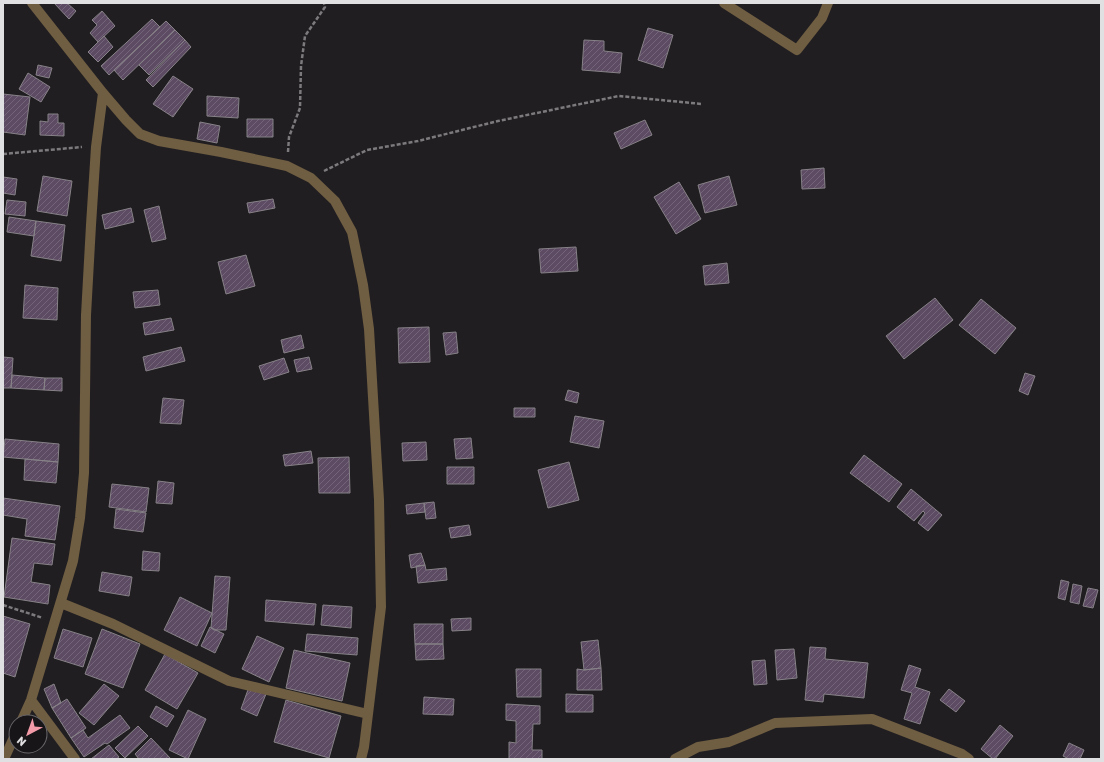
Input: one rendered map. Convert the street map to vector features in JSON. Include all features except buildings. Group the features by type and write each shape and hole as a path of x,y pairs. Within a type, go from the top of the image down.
{"street":[{"path":"32,3 103,93 140,134 159,141 287,166 311,178 335,201 352,232 363,285 369,330 379,500 381,607 364,747 361,759"},
{"path":"724,3 797,50 822,18 828,3"},
{"path":"25,714 31,700 74,561 80,518 84,474 86,316 96,147 103,93"},
{"path":"61,603 113,624 229,681 368,714"},
{"path":"31,700 75,759"},
{"path":"674,759 698,747 729,742 775,724 872,719 962,754 969,759"}],"path":[{"path":"287,166 289,137 300,108 301,66 305,36 325,7 324,3"},
{"path":"311,178 367,150 418,141 498,121 619,96 702,104"},
{"path":"3,154 56,148 96,147"},
{"path":"3,605 55,621"}]}
